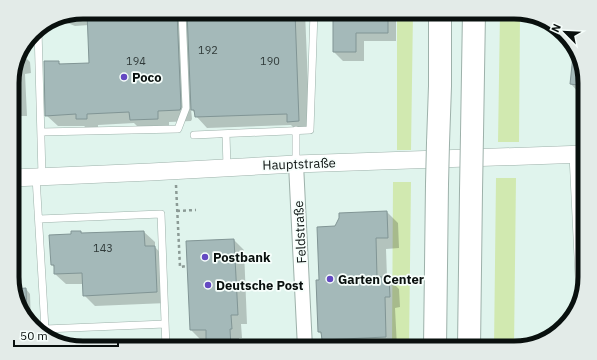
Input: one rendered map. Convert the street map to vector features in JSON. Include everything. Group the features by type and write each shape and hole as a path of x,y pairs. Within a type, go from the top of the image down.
{"highway":[{"path":"436,341 440,19"},
{"path":"469,341 474,19"}],"street":[{"name":"Hauptstraße","path":"19,178 296,164 578,154"},
{"name":"Feldstraße","path":"296,164 305,341"}],"lane":[{"path":"41,132 178,129 186,108 182,19"},
{"path":"194,135 310,130 314,19"},
{"path":"38,38 41,132 39,218 45,328"},
{"path":"296,130 296,164"},
{"path":"226,134 227,168"},
{"path":"39,218 161,214 166,341"},
{"path":"47,329 165,324"}],"path":[{"path":"176,170 180,266 186,266"},
{"path":"177,211 196,210"}],"green space":[{"path":"397,19 413,19 411,150 397,150"},
{"path":"500,19 520,20 519,142 498,142"},
{"path":"496,178 516,178 514,341 494,341"},
{"path":"393,182 411,182 409,341 392,341"}],"building":[{"path":"87,19 177,19 180,110 158,111 158,119 130,120 129,112 87,114 87,119 76,119 76,114 45,116 44,61 59,61 59,64 89,63"},
{"path":"187,19 295,19 299,121 287,122 287,114 195,117 194,110 191,110"},
{"path":"333,19 388,19 388,33 356,33 356,52 333,52"},
{"path":"573,58 577,71 578,85 570,84"},
{"path":"387,211 388,238 376,238 377,277 389,277 390,297 385,297 386,337 322,340 321,332 318,332 316,280 319,280 317,227 335,226 339,218 339,213"},
{"path":"71,231 81,231 81,233 144,231 145,246 155,246 157,292 83,296 82,273 54,274 54,265 51,265 49,235 71,234"},
{"path":"234,239 238,315 231,315 231,341 206,341 206,330 190,330 186,241"},
{"path":"21,288 26,288 27,306 22,297"}],"place":[{"name":"Poco","path":"124,77"},
{"name":"Postbank","path":"205,257"},
{"name":"Garten Center","path":"330,279"},
{"name":"Deutsche Post","path":"208,285"}]}
